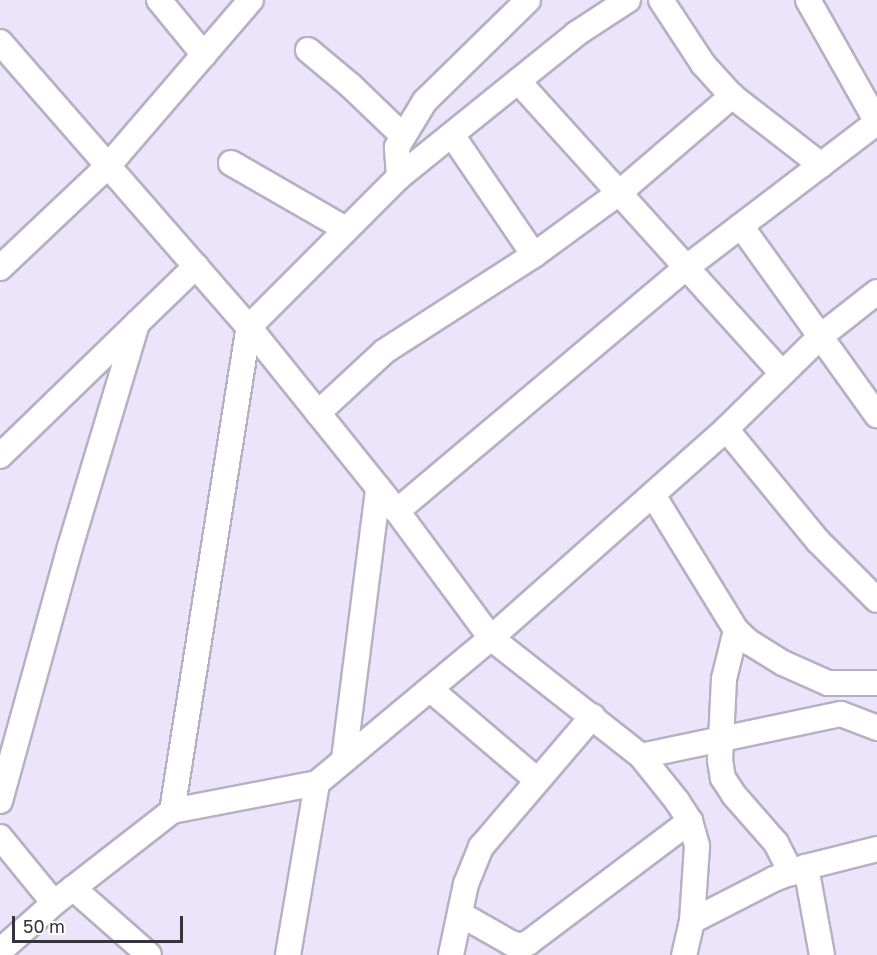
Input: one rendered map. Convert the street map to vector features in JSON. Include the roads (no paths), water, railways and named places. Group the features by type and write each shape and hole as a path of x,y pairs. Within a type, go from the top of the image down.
{"street":[{"path":"159,0 204,54"},
{"path":"0,268 108,166 251,0"},
{"path":"399,177 398,147 402,135 425,101 528,0"},
{"path":"172,812 249,327 399,177 576,34 627,0"},
{"path":"662,0 703,64 732,96 821,165"},
{"path":"397,512 687,267 877,122 808,0"},
{"path":"2,48 249,327 397,512 490,638 593,716 641,756 690,821 697,846 692,921 684,955"},
{"path":"308,50 350,85 402,135"},
{"path":"518,81 782,373"},
{"path":"318,413 385,351 534,255 620,192 732,96"},
{"path":"452,135 534,255"},
{"path":"231,163 346,230"},
{"path":"741,226 877,415"},
{"path":"0,456 196,266"},
{"path":"0,951 54,903 172,812 317,783 490,638 726,429 821,336 877,292"},
{"path":"0,801 70,547 137,323"},
{"path":"726,429 818,541 877,600"},
{"path":"344,759 378,488"},
{"path":"653,495 736,630 758,647 806,675 828,682 877,683"},
{"path":"736,630 724,680 720,760 723,778 734,795 798,870 822,955"},
{"path":"430,688 537,780"},
{"path":"641,756 841,714 877,728"},
{"path":"451,955 466,884 482,848 593,716"},
{"path":"288,955 317,783"},
{"path":"460,914 511,944 520,946 528,943 690,821"},
{"path":"0,837 54,903"},
{"path":"692,921 798,870 877,849"},
{"path":"73,888 148,955"}]}
